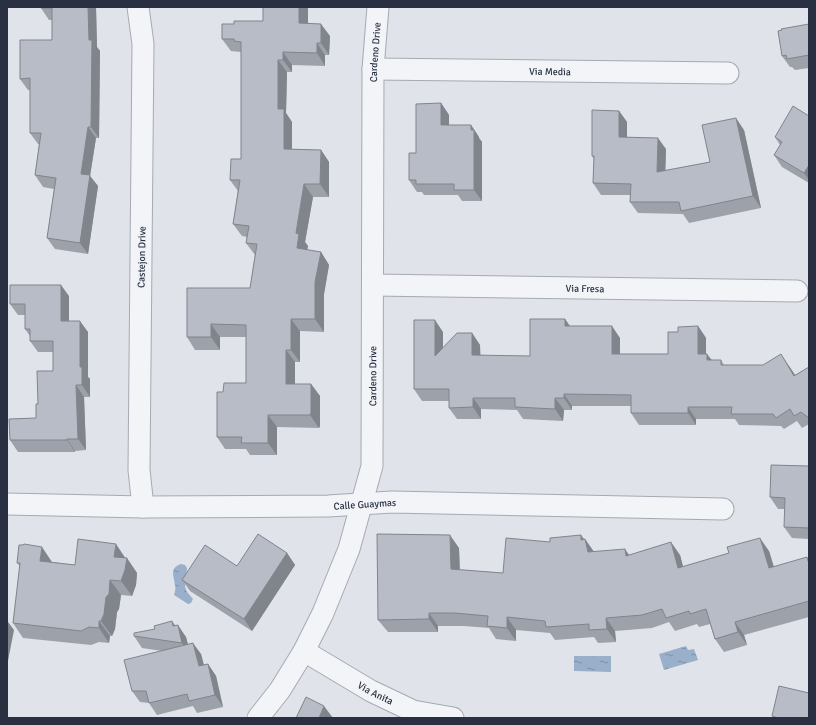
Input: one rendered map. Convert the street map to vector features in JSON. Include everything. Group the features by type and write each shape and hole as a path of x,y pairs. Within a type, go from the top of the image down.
{"street":[{"name":"Castejon Drive","path":"138,7 143,44 139,470 143,507"},
{"name":"Cardeno Drive","path":"258,718 280,690 304,651 323,613 349,549 372,466 373,68 378,7"},
{"name":"Via Media","path":"373,68 728,73"},
{"name":"Via Fresa","path":"373,285 797,291"},
{"name":"Calle Guaymas","path":"7,504 143,507 361,505 392,502 723,509"},
{"name":"Via Anita","path":"304,651 371,691 413,712 453,718"}],"water":[{"path":"181,564 185,565 187,568 185,587 193,599 191,603 188,604 174,595 175,587 173,573 175,568"},
{"path":"686,646 688,650 694,649 698,660 664,670 659,654"},
{"path":"574,656 611,656 611,672 574,671"}],"building":[{"path":"41,7 88,7 89,40 92,40 91,127 88,127 81,174 90,175 80,243 47,238 56,178 35,175 41,133 30,133 30,78 20,79 20,40 52,40 52,8"},
{"path":"263,7 299,7 299,23 321,24 321,43 317,43 317,53 283,52 283,60 278,60 278,109 284,109 284,149 321,150 320,184 304,184 296,233 299,234 297,248 321,252 315,282 315,319 291,319 291,350 286,350 286,384 311,384 311,413 310,415 268,415 268,443 241,443 242,437 217,437 217,392 223,392 224,383 246,383 246,325 211,324 211,337 187,337 187,288 250,288 257,244 246,243 249,226 233,224 240,180 230,180 231,159 241,159 241,42 234,41 234,39 222,39 222,24 234,24 234,21 263,21"},
{"path":"809,24 809,55 787,59 786,55 782,56 778,31 782,30 781,29"},
{"path":"441,103 441,125 471,125 471,130 474,130 474,190 454,190 454,184 416,184 416,180 409,180 409,153 416,153 416,104"},
{"path":"793,106 809,116 809,165 804,173 774,155 782,142 775,137"},
{"path":"592,110 619,111 619,137 658,138 657,172 710,162 702,125 736,118 753,196 681,211 679,202 630,202 631,184 593,183 594,156 592,156"},
{"path":"10,285 61,285 61,321 80,321 80,367 82,367 82,385 76,385 78,439 10,440 9,419 36,418 36,404 38,404 37,371 53,371 53,341 30,341 30,329 25,329 25,304 10,304"},
{"path":"530,319 565,319 565,326 612,326 612,354 668,354 668,332 678,332 678,327 698,326 698,354 707,354 707,360 721,360 721,365 763,365 781,354 794,376 809,367 809,418 801,412 794,416 790,409 776,418 773,414 731,414 732,407 688,407 688,413 631,413 631,395 564,394 564,398 555,398 555,409 515,407 515,398 473,398 473,407 449,408 449,389 414,389 414,320 435,320 435,356 457,333 472,333 472,355 530,356"},
{"path":"771,465 809,466 809,528 784,527 785,498 770,497"},
{"path":"258,534 287,553 244,619 182,580 205,545 237,566"},
{"path":"377,534 450,535 451,569 503,573 506,538 550,542 550,538 581,535 581,540 585,539 588,552 625,549 626,556 671,542 678,568 729,553 727,547 760,538 769,568 807,557 809,564 809,601 735,622 738,632 715,639 706,609 690,614 689,611 666,618 662,609 642,615 606,618 607,629 589,630 589,624 546,627 545,621 507,617 507,628 487,626 488,616 454,613 429,613 429,619 378,620"},
{"path":"78,539 116,544 114,557 127,558 121,581 110,580 109,594 106,597 104,614 101,621 99,621 99,628 89,627 81,631 13,623 20,563 17,563 19,545 24,544 42,547 40,561 75,565"},
{"path":"172,621 173,626 178,625 182,643 134,636 134,633 155,629 154,626"},
{"path":"193,643 199,666 208,664 215,695 189,701 187,694 149,703 146,691 132,691 124,660"},
{"path":"779,686 809,693 809,718 778,718 772,716"},
{"path":"306,697 324,706 319,718 296,718"}]}
